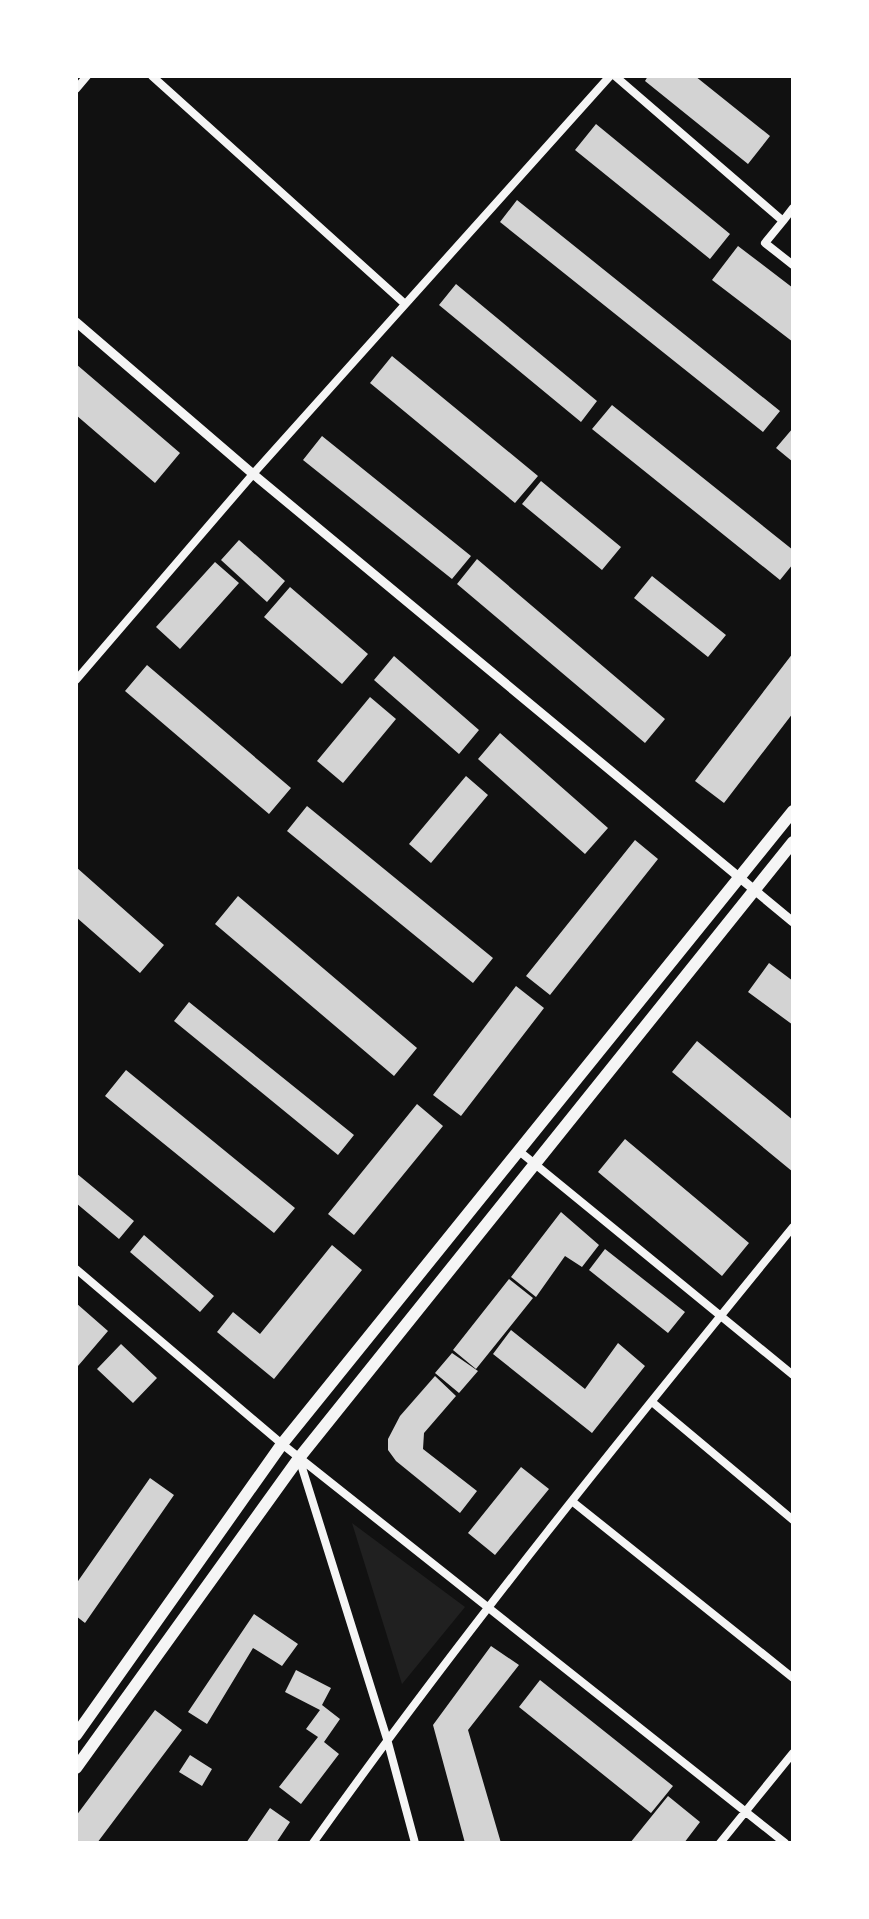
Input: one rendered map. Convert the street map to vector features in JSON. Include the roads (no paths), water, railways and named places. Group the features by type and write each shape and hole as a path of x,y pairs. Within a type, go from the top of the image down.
{"highway":[{"path":"76,1735 282,1444 793,811"},
{"path":"76,1768 299,1458 793,842"}],"street":[{"path":"76,89 87,76"},
{"path":"152,76 405,304"},
{"path":"76,680 253,474 613,76 783,221"},
{"path":"793,208 765,243 793,265"},
{"path":"76,322 253,474 793,922"},
{"path":"519,1151 793,1375"},
{"path":"313,1843 387,1739 489,1607 793,1227"},
{"path":"76,1269 299,1458 785,1843"},
{"path":"652,1402 793,1520"},
{"path":"299,1458 387,1739 415,1843"},
{"path":"573,1502 793,1678"},
{"path":"720,1843 793,1753"}]}
